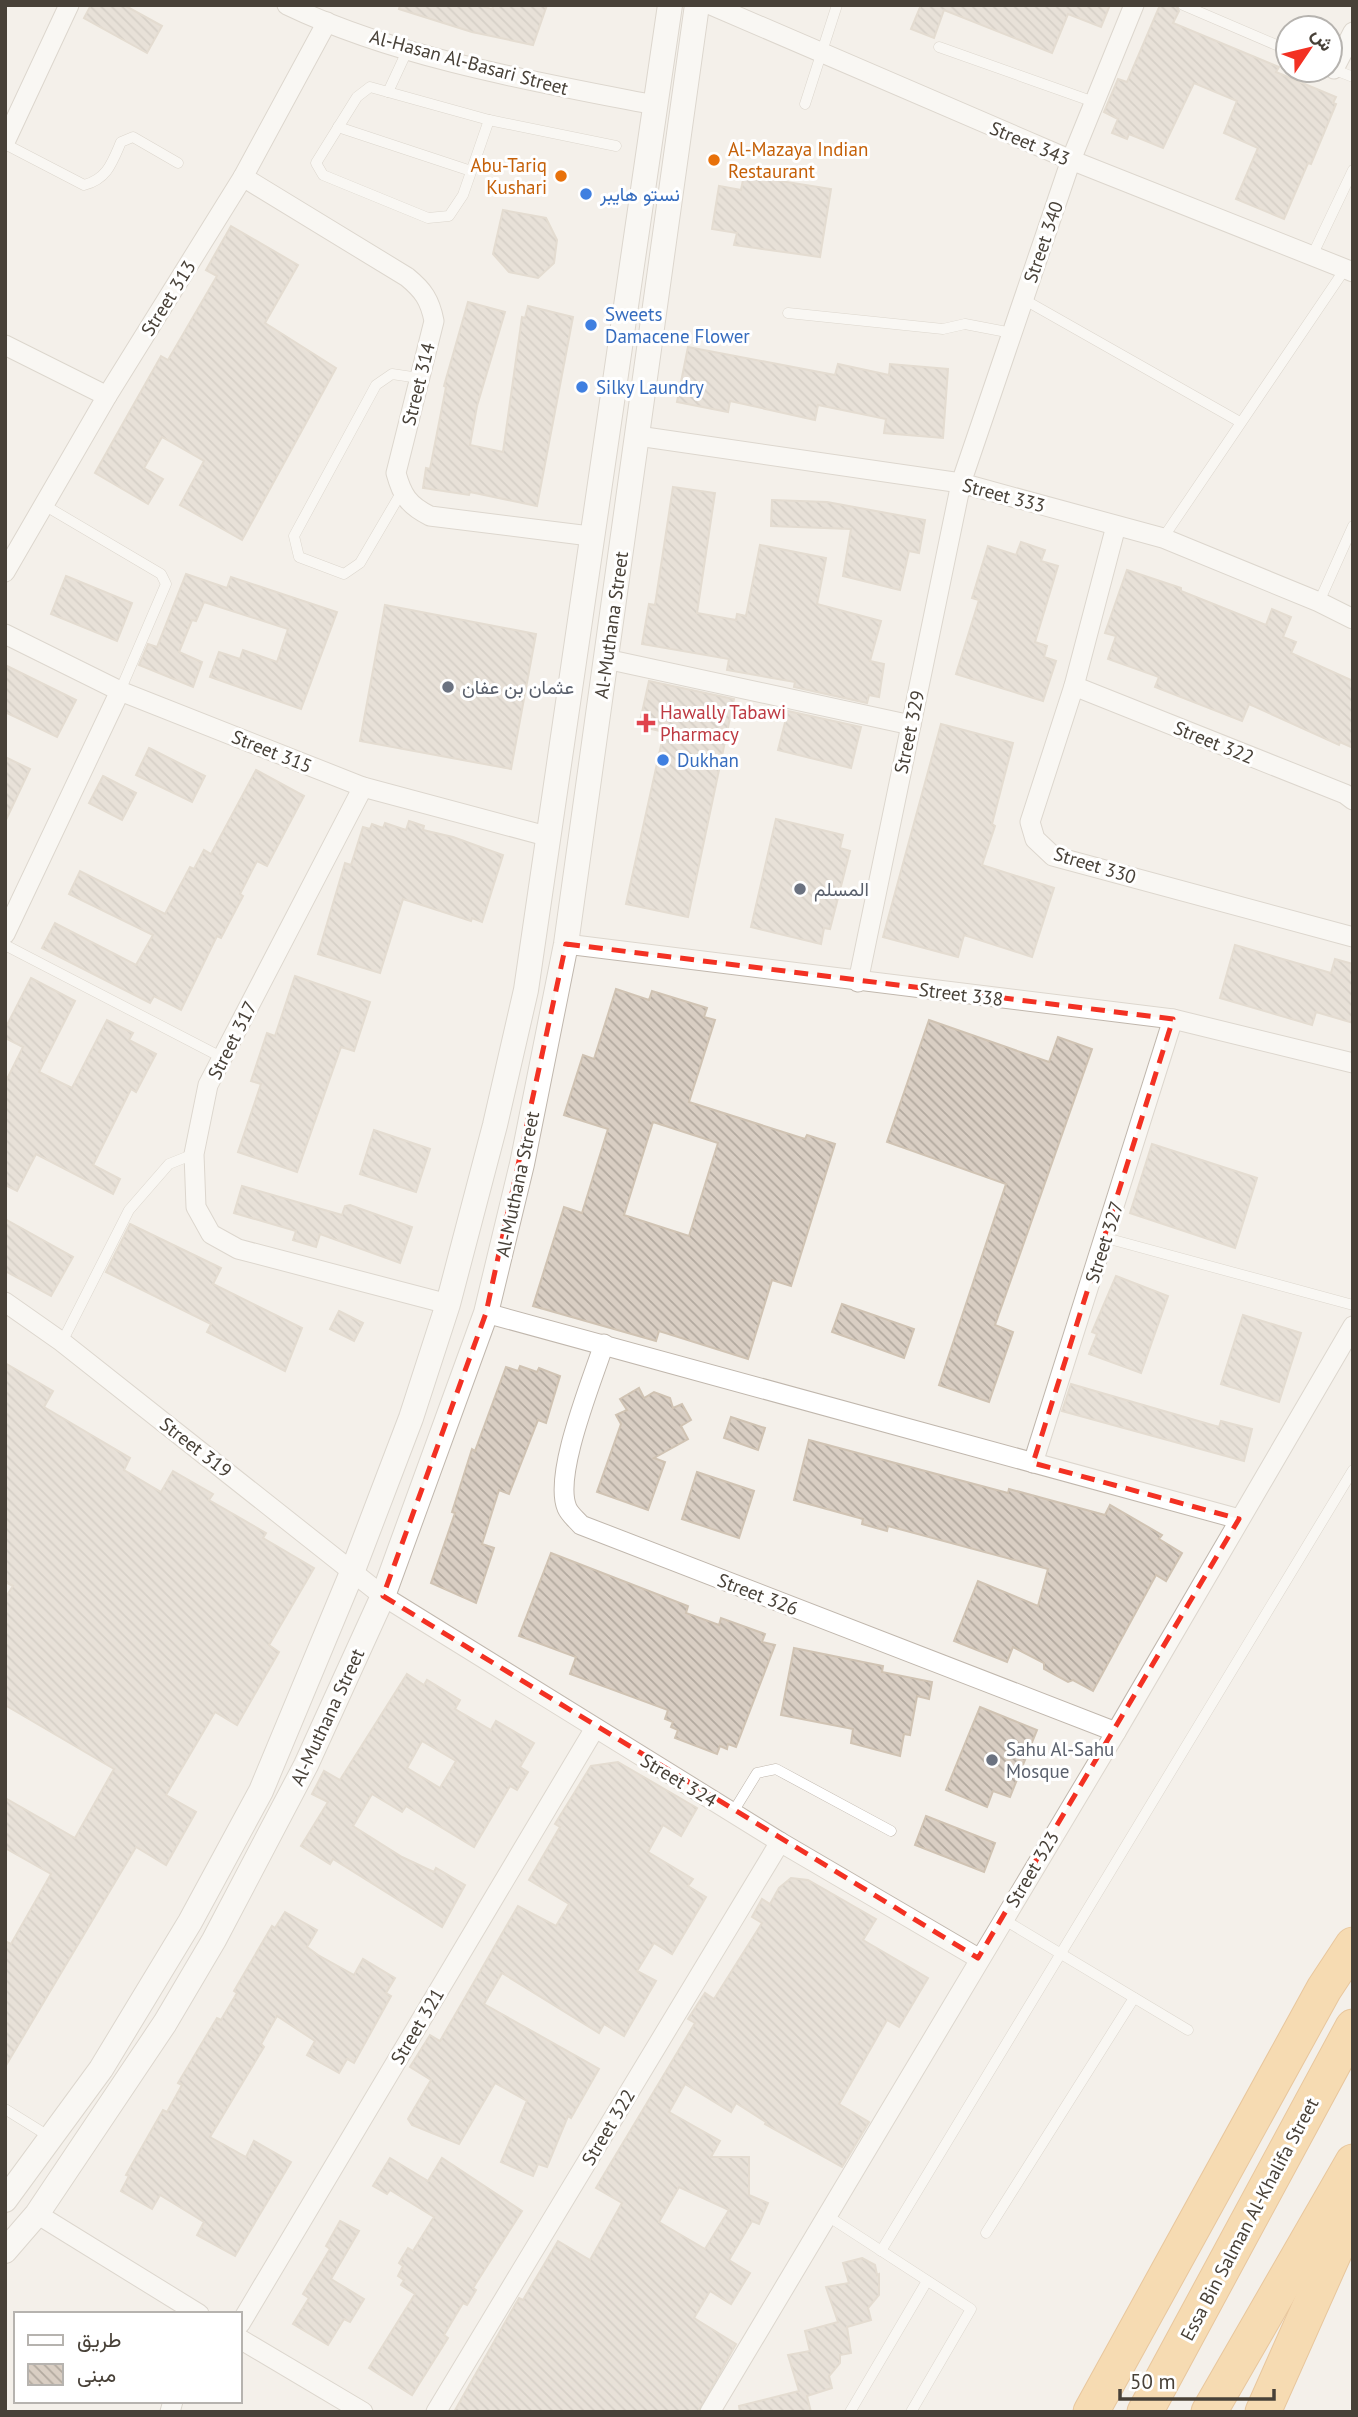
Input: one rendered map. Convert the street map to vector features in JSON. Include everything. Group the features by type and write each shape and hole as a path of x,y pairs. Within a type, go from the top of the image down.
{"highway":[{"path":"1090,2412 1324,1989 1353,1945"},
{"name":"Essa Bin Salman Al-Khalifa Street","path":"1145,2412 1353,2027"},
{"path":"1209,2412 1353,2162"},
{"path":"1263,2412 1353,2210"}],"street":[{"path":"5,143 69,5"},
{"name":"Al-Muthana Street","path":"5,2200 101,2069 156,1979 261,1791 353,1570 411,1418 448,1304 495,1125 526,990 550,837 590,536 670,5"},
{"name":"Al-Muthana Street","path":"5,2251 37,2214 165,2024 214,1940 306,1765 383,1596 486,1313 522,1164 566,944 697,5"},
{"name":"Street 343","path":"711,5 1071,160 1349,271"},
{"name":"Street 340","path":"961,483 1071,160 1134,5"},
{"name":"Al-Hasan Al-Basari Street","path":"292,6 327,22 408,48 538,82 655,105"},
{"name":"Street 313","path":"5,572 107,396 243,177 327,22"},
{"path":"1344,48 1353,32"},
{"name":"Street 314","path":"243,177 422,289 431,303 434,321 396,473 401,493"},
{"path":"5,345 107,396"},
{"name":"Street 333","path":"638,436 961,483 1163,538 1319,601 1353,619"},
{"name":"Street 329","path":"858,982 961,483"},
{"path":"401,493 412,507 430,516 590,536"},
{"name":"Street 330","path":"1116,526 1074,686 1030,822 1035,839 1054,856 1353,937"},
{"name":"Street 315","path":"5,634 120,691 363,787 550,837"},
{"path":"606,659 911,725"},
{"name":"Street 322","path":"1074,686 1345,794 1353,800"},
{"path":"5,934 11,909 120,691"},
{"name":"Street 317","path":"363,787 208,1085 194,1154 196,1207 211,1234 238,1250 448,1304"},
{"name":"Street 338","path":"566,944 1173,1019 1353,1063"},
{"name":"Street 327","path":"1033,1463 1173,1019"},
{"name":"Street 319","path":"5,1302 62,1342 383,1596"},
{"path":"486,1313 1239,1519"},
{"name":"Street 323","path":"710,2412 1352,1329"},
{"name":"Street 326","path":"604,1344 565,1468 564,1492 568,1510 581,1525 1115,1732"},
{"name":"Street 324","path":"383,1596 780,1842 978,1958"},
{"name":"Street 321","path":"242,2321 595,1728"},
{"name":"Street 322","path":"436,2412 780,1842"},
{"path":"37,2214 196,2312"},
{"path":"242,2340 363,2412"}],"lane":[{"path":"805,104 837,5"},
{"path":"1183,5 1274,44"},
{"path":"939,47 1094,102"},
{"path":"388,92 408,48"},
{"path":"489,120 463,195 449,216 428,218 323,175 316,163 357,97 370,87 489,120 615,146"},
{"path":"338,127 471,171"},
{"path":"5,143 84,185 98,181 110,169 121,142 132,137 178,163"},
{"path":"1312,256 1353,170"},
{"path":"1163,538 1240,422 1349,271"},
{"path":"1023,299 1240,422"},
{"path":"788,313 943,329 965,324 1012,333"},
{"path":"401,493 360,563 344,574 299,558 294,536 376,385 392,374 419,378"},
{"path":"44,505 161,574 166,584 120,691"},
{"path":"1319,601 1353,526"},
{"path":"5,945 223,1058"},
{"path":"62,1342 129,1210 169,1164 194,1154"},
{"path":"1106,1238 1353,1305"},
{"path":"881,2251 1353,1470"},
{"path":"733,1812 757,1773 776,1769 891,1831"},
{"path":"1002,1918 1188,2029"},
{"path":"986,2233 1134,1998"},
{"path":"5,2109 51,2138"},
{"path":"826,2215 971,2309 911,2412"},
{"path":"850,2412 927,2281"}],"highlighted area":[{"path":"566,944 1173,1019 1033,1463 1239,1519 978,1958 383,1596 486,1313"}],"building":[{"path":"91,5 124,5 162,26 147,53 84,18"},
{"path":"400,5 478,5 492,9 494,5 547,5 533,45 472,32 399,9"},
{"path":"921,5 1110,5 1101,27 1068,14 1052,53 944,10 934,38 911,29"},
{"path":"1160,5 1176,5 1179,11 1173,23 1274,65 1274,84 1305,84 1336,97 1333,103 1336,104 1284,219 1236,199 1258,148 1224,133 1237,101 1194,83 1163,148 1129,134 1127,139 1112,133 1118,119 1104,112 1118,79 1127,82"},
{"path":"744,175 831,189 820,257 734,245 737,233 712,229 719,186 741,190"},
{"path":"503,210 546,218 557,240 554,263 538,278 509,272 493,254"},
{"path":"231,226 298,265 265,323 336,368 242,540 180,505 204,461 162,437 144,468 163,479 148,504 95,473 161,356 168,360 217,276 206,270"},
{"path":"468,302 505,312 477,406 470,445 503,452 522,317 525,318 528,306 573,317 537,506 470,492 469,495 423,488 426,468 430,469 446,387 444,386"},
{"path":"688,347 835,375 838,364 889,375 890,364 948,369 943,438 884,433 886,419 818,405 815,420 730,401 728,412 677,402"},
{"path":"673,487 715,493 697,613 736,620 737,614 746,616 760,545 826,558 817,604 881,621 870,661 884,664 879,697 869,695 867,703 794,687 795,682 727,670 729,659 642,644 649,604 655,605"},
{"path":"772,500 827,502 925,520 919,553 909,551 900,590 843,576 851,529 771,526"},
{"path":"1021,542 1045,550 1041,561 1058,566 1035,642 1047,646 1044,657 1056,661 1043,701 956,674 979,600 972,598 988,546 1016,555"},
{"path":"1127,570 1181,588 1181,591 1266,625 1272,609 1291,617 1283,637 1296,642 1291,653 1353,681 1353,748 1340,742 1339,745 1249,704 1242,721 1155,687 1159,677 1108,659 1116,636 1105,633"},
{"path":"186,574 227,588 231,577 337,612 301,709 210,677 219,652 240,659 243,650 277,662 288,629 204,602 196,621 192,620 179,652 202,662 193,687 139,665 148,644 157,647"},
{"path":"66,576 132,603 117,641 51,614"},
{"name":"عثمان بن عفان","path":"385,605 536,634 511,769 360,741"},
{"path":"5,665 76,700 57,737 5,712"},
{"path":"649,681 734,699 688,917 626,904 664,732 639,726"},
{"path":"788,711 861,727 851,768 778,750"},
{"path":"941,724 1013,743 992,824 995,826 982,865 1054,888 1032,957 964,935 958,957 883,937"},
{"path":"149,748 205,776 192,802 136,775"},
{"path":"5,757 30,769 5,822"},
{"path":"256,770 304,796 267,866 257,861 240,894 243,896 221,938 217,936 181,1010 154,996 150,1003 42,948 55,923 136,965 153,935 69,894 80,871 165,914 190,867 194,869 204,850 211,854"},
{"path":"103,776 136,793 122,820 89,803"},
{"name":"المسلم","path":"776,819 843,835 840,848 850,851 830,929 824,928 821,944 751,927"},
{"path":"409,821 424,826 423,830 453,837 503,855 482,922 472,918 471,921 403,899 380,973 318,954 345,863 351,865 363,827 370,829 372,824 383,828 385,823 406,830"},
{"path":"1235,945 1331,973 1335,959 1353,964 1353,1023 1316,1012 1312,1025 1220,998"},
{"path":"295,976 370,1002 354,1051 341,1047 297,1172 238,1152 261,1084 251,1081 267,1033 275,1036"},
{"path":"31,978 75,1001 39,1072 72,1088 107,1020 133,1033 129,1040 156,1054 136,1092 131,1089 93,1165 120,1179 113,1194 36,1154 17,1191 5,1185 5,1083 23,1047 5,1038 5,1029"},
{"path":"616,989 649,1000 652,991 707,1008 704,1017 715,1020 689,1102 805,1139 807,1135 835,1144 791,1286 772,1280 748,1359 659,1331 656,1341 533,1306 564,1207 582,1213 608,1129 564,1115 583,1055 594,1059","holes":["653,1122 718,1143 689,1236 624,1215"]},
{"path":"929,1020 1049,1062 1058,1037 1092,1049 995,1325 1013,1332 989,1402 939,1385 1006,1184 887,1142"},
{"path":"374,1130 430,1149 416,1192 360,1174"},
{"path":"1152,1144 1257,1178 1235,1248 1130,1213"},
{"path":"242,1186 342,1215 345,1206 350,1205 412,1227 400,1263 320,1234 316,1247 293,1240 296,1231 234,1213"},
{"path":"5,1219 73,1257 51,1296 5,1271"},
{"path":"130,1224 221,1268 213,1284 302,1328 285,1371 207,1332 211,1324 106,1272"},
{"path":"1116,1276 1168,1296 1141,1373 1089,1354 1097,1334 1092,1332"},
{"path":"842,1304 914,1329 904,1358 832,1332"},
{"path":"339,1311 363,1323 354,1341 330,1329"},
{"path":"1243,1315 1301,1333 1279,1402 1221,1384"},
{"path":"5,1363 53,1391 44,1407 130,1458 124,1470 161,1492 173,1471 213,1494 209,1500 266,1533 263,1538 314,1568 269,1645 279,1652 237,1725 215,1712 166,1795 196,1812 166,1865 136,1847 5,2067 5,1941 11,1944 51,1874 5,1848 5,1798 75,1838 114,1769 5,1705 5,1598 13,1586 5,1582"},
{"path":"520,1366 537,1372 539,1368 560,1376 546,1423 538,1420 509,1494 499,1490 482,1544 494,1548 476,1603 431,1583 455,1513 452,1512 472,1449 475,1451 506,1367 518,1371"},
{"path":"1071,1384 1219,1427 1221,1421 1252,1429 1244,1461 1062,1411"},
{"path":"639,1388 644,1398 654,1392 670,1398 673,1408 682,1404 691,1420 681,1426 688,1439 654,1458 665,1462 648,1510 597,1492 621,1424 616,1415 627,1410 620,1399"},
{"path":"731,1417 765,1428 758,1450 724,1438"},
{"path":"809,1440 1008,1493 1009,1489 1105,1515 1110,1505 1162,1535 1159,1539 1182,1553 1166,1581 1156,1575 1093,1691 1044,1669 1044,1663 1013,1647 1007,1662 954,1641 978,1581 1038,1606 1048,1569 888,1526 887,1531 862,1524 863,1519 794,1500"},
{"path":"697,1472 754,1491 739,1538 682,1519"},
{"path":"551,1553 688,1606 686,1613 719,1625 721,1618 765,1634 762,1642 775,1645 736,1747 728,1744 727,1749 720,1746 717,1754 675,1738 678,1730 671,1727 673,1722 665,1719 668,1710 570,1674 576,1657 519,1636"},
{"path":"794,1648 883,1666 882,1672 932,1682 929,1699 917,1696 910,1735 904,1734 900,1756 851,1743 853,1729 781,1715"},
{"path":"407,1674 424,1685 427,1680 460,1700 455,1709 491,1730 496,1721 534,1743 520,1767 528,1772 517,1790 510,1786 474,1847 406,1806 402,1812 372,1794 353,1826 402,1857 434,1872 436,1868 465,1885 442,1927 333,1859 330,1864 301,1846 328,1802 312,1794 324,1771 340,1780","holes":["422,1741 456,1761 440,1788 407,1768"]},
{"name":"Sahu Al-Sahu Mosque","path":"980,1707 1037,1730 1010,1797 993,1791 987,1807 946,1790"},
{"path":"618,1762 697,1808 681,1836 663,1825 648,1852 693,1879 688,1886 706,1897 672,1954 654,1943 637,1971 656,1981 624,2036 604,2024 599,2033 502,1973 484,2004 599,2069 571,2118 568,2116 547,2167 538,2164 533,2176 501,2162 527,2101 495,2083 459,2144 412,2125 408,2119 431,2080 410,2067 430,2035 440,2041 518,1906 556,1926 569,1904 529,1880 560,1827 555,1824 591,1766"},
{"path":"926,1816 995,1843 984,1872 915,1845"},
{"path":"791,1878 808,1880 876,1919 863,1940 928,1978 899,2027 887,2020 839,2104 869,2122 842,2167 765,2124 766,2122 736,2103 731,2112 685,2084 669,2112 720,2141 711,2157 749,2157 749,2195 768,2203 759,2224 752,2221 729,2260 750,2273 731,2304 710,2291 694,2318 736,2344 698,2412 454,2412 519,2298 523,2300 558,2241 590,2260 622,2203 596,2188 695,2023 688,2019 705,1993 714,1999 762,1923 752,1917 762,1899 770,1904 779,1888","holes":["679,2187 729,2210 705,2249 659,2222"]},
{"path":"285,1912 317,1930 307,1947 318,1955 354,1975 363,1959 395,1978 386,1993 391,1996 354,2063 347,2059 339,2073 307,2055 315,2041 277,2016 261,2044 264,2047 210,2137 246,2157 254,2141 291,2162 235,2256 197,2235 204,2222 160,2195 152,2209 121,2191 129,2176 126,2175 163,2110 167,2112 182,2085 178,2083 217,2018 221,2020 237,1993 234,1991 272,1926 275,1928"},
{"path":"390,2158 428,2181 442,2158 522,2211 473,2288 476,2290 467,2305 463,2303 444,2335 448,2338 412,2395 369,2368 415,2294 401,2285 404,2280 398,2276 403,2266 399,2263 408,2248 413,2251 434,2217 390,2190 387,2194 373,2186"},
{"path":"340,2221 359,2231 331,2279 364,2299 350,2322 344,2319 328,2345 293,2324 309,2298 303,2294 330,2249 326,2246"},
{"path":"862,2258 875,2265 877,2275 879,2274 879,2295 868,2308 871,2320 847,2327 851,2353 840,2355 840,2363 829,2376 832,2388 807,2396 811,2412 740,2412 739,2406 799,2391 788,2355 810,2351 805,2331 838,2322 826,2287 849,2283 843,2263"}],"place":[{"name":"Al-Mazaya Indian Restaurant","path":"714,160"},
{"name":"Abu-Tariq Kushari","path":"561,176"},
{"name":"نستو هايبر","path":"586,194"},
{"name":"Sweets Damacene Flower","path":"591,325"},
{"name":"Silky Laundry","path":"582,387"},
{"name":"عثمان بن عفان","path":"448,687"},
{"name":"Hawally Tabawi Pharmacy","path":"646,723"},
{"name":"Dukhan","path":"663,760"},
{"name":"المسلم","path":"800,889"},
{"name":"Sahu Al-Sahu Mosque","path":"992,1760"}]}
